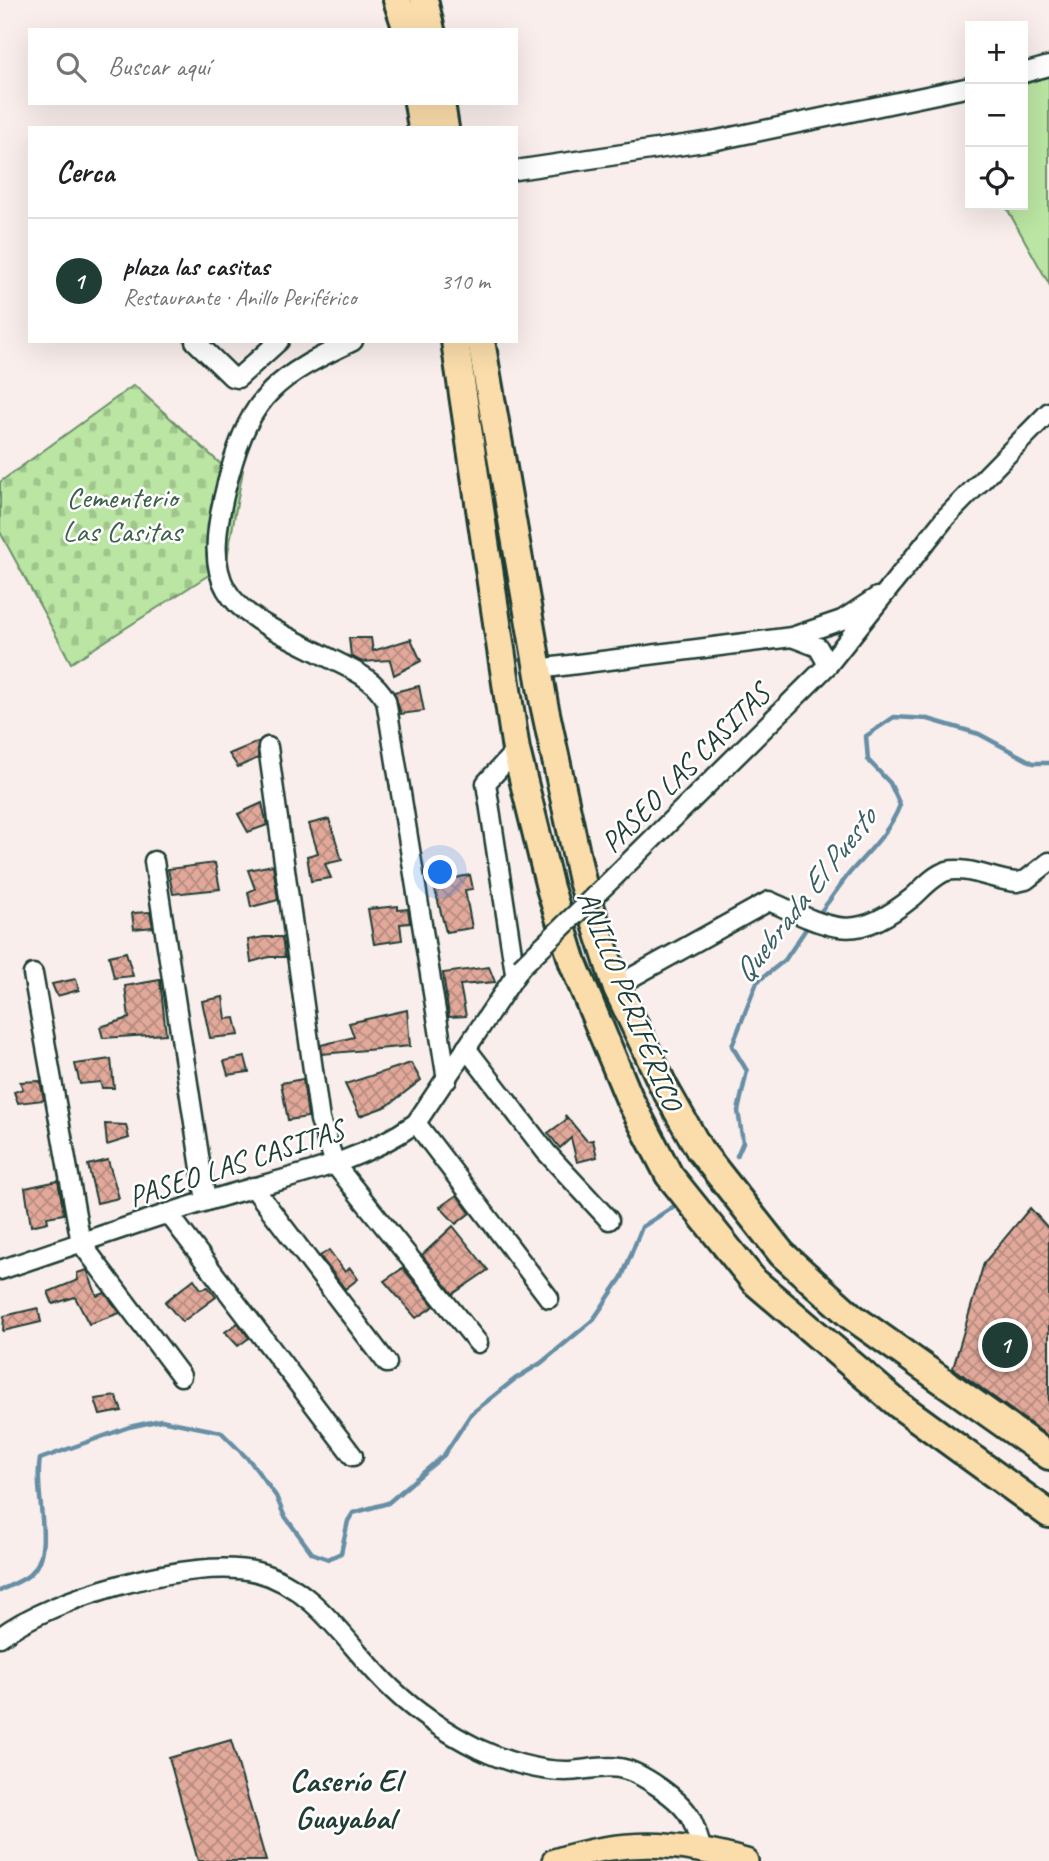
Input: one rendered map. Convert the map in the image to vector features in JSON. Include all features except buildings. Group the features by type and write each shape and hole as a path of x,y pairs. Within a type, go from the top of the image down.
{"highway":[{"path":"397,0 406,28"},
{"path":"424,0 431,28"},
{"path":"418,105 422,126"},
{"path":"441,105 445,126"},
{"name":"ANILLO PERIFÉRICO","path":"456,343 516,750 550,888 573,963 630,1100 669,1175 754,1281 899,1405 1049,1514"},
{"name":"ANILLO PERIFÉRICO","path":"481,343 538,669 582,881 616,986 664,1087 699,1149 782,1254 851,1316 1049,1456"}],"main road":[{"path":"554,1861 626,1844 702,1849 746,1861"}],"street":[{"path":"1028,72 1049,66"},
{"path":"518,170 717,140 965,88"},
{"path":"197,343 232,377 238,378 276,343"},
{"path":"330,346 290,372 262,398 238,441 223,499 215,561 221,582 234,601 252,618 372,681 386,701 413,882 447,1080"},
{"name":"PASEO LAS CASITAS","path":"0,1270 206,1201 336,1166 416,1123 518,970 828,665 946,517 1049,412"},
{"path":"538,669 792,637 842,620 891,588"},
{"path":"792,637 818,648 828,665"},
{"path":"268,747 315,1097 336,1166 478,1343"},
{"path":"516,750 486,783 518,970"},
{"path":"154,861 206,1201"},
{"path":"616,986 769,901 836,929 849,930 895,911 944,872 961,872 1017,882 1026,880 1049,862"},
{"path":"33,974 81,1243 181,1376"},
{"path":"466,1048 546,1152 609,1220"},
{"path":"416,1123 549,1298"},
{"path":"253,1187 387,1363"},
{"path":"168,1213 353,1456"},
{"path":"0,1637 19,1622 44,1612 170,1571 214,1568 257,1572 295,1590 321,1612 390,1688 432,1724 507,1760 563,1771 618,1768 636,1773 680,1802 692,1819 702,1849"}],"green space":[{"path":"1049,76 1049,284 1008,210 1028,210 1028,83"},
{"name":"Cementerio Las Casitas","path":"134,385 224,467 243,470 226,564 71,663 0,532 0,482"}],"waterway":[{"name":"Quebrada El Puesto","path":"816,917 886,831 900,805 890,783 868,760 866,736 894,717 928,719 979,734 1033,763 1049,763"},
{"name":"Quebrada El Puesto","path":"737,1156 743,1142 738,1111 747,1071 732,1046 757,982 785,960 810,923"},
{"name":"Quebrada El Puesto","path":"0,1591 29,1575 42,1552 40,1459 129,1427 161,1420 221,1432 250,1461 312,1553 328,1559 341,1553 348,1521 353,1513 388,1503 444,1455 471,1414 515,1379 541,1363 593,1320 622,1277 642,1227 676,1205"}],"place":[{"name":"plaza las casitas","path":"1005,1345"}],"district":[{"name":"Caserío El Guayabal","path":"345,1798"}]}
